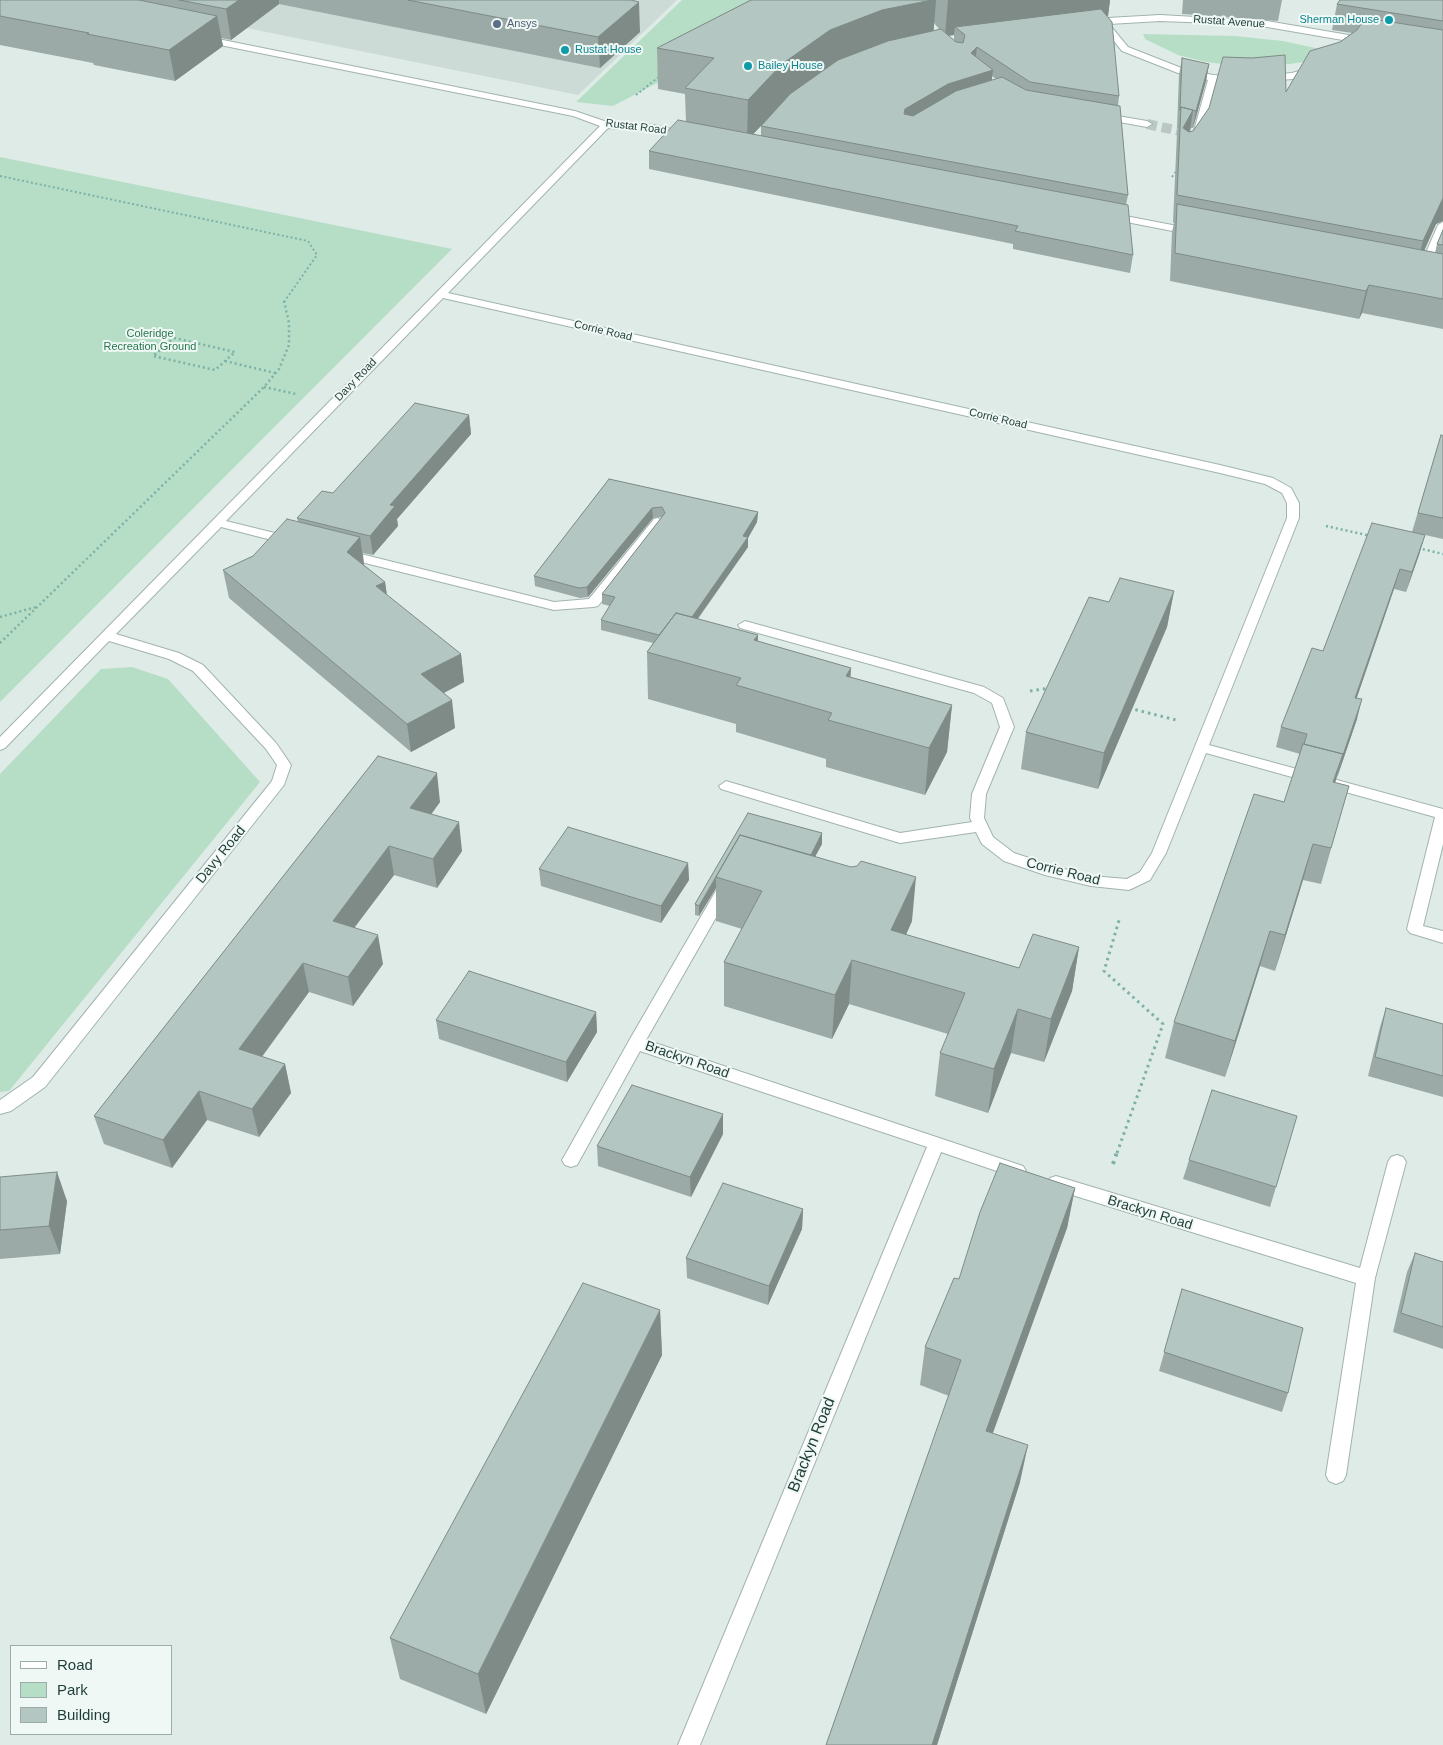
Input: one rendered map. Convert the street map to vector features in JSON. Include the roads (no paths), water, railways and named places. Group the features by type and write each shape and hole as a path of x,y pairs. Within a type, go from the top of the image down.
{"street":[{"name":"Rustat Avenue","path":"1083,23 1160,18 1215,20 1267,24 1354,43 1374,42"},
{"path":"1102,21 1125,49 1180,70 1213,78 1252,79 1292,76 1330,64"},
{"name":"Rustat Road","path":"194,37 575,114 606,125 654,128 702,137"},
{"path":"1185,154 1213,78"},
{"path":"1087,114 1146,124"},
{"name":"Davy Road","path":"0,745 606,125"},
{"path":"1099,214 1203,234"},
{"path":"1436,277 1417,274 1443,225"},
{"name":"Corrie Road","path":"439,294 1261,479 1287,491 1293,503 1293,518 1200,747 1159,854 1145,876 1129,885 1091,881 1050,871 1009,857 987,840 977,818 980,794 1008,727 998,700 979,690 745,625"},
{"path":"217,522 304,544"},
{"path":"332,551 554,606 593,603 658,522"},
{"name":"Davy Road","path":"0,1107 5,1106 39,1082 280,782 284,765 271,746 198,668 174,656 107,636"},
{"path":"1200,747 1443,814 1415,929 1443,937"},
{"path":"726,786 900,838 981,826"},
{"name":"Brackyn Road","path":"571,1160 698,932 735,871"},
{"name":"Brackyn Road","path":"636,1043 936,1145 1100,1198 1366,1278"},
{"name":"Brackyn Road","path":"689,1745 936,1145"},
{"path":"1336,1475 1366,1278 1397,1162"}],"tunnel":[{"path":"1147,124 1180,131"}],"place":[{"name":"Sherman House","path":"1389,20"},
{"name":"Ansys","path":"497,24"},
{"name":"Rustat House","path":"565,50"},
{"name":"Bailey House","path":"748,66"}],"park label":[{"name":"Coleridge Recreation Ground","path":"150,340"}]}
